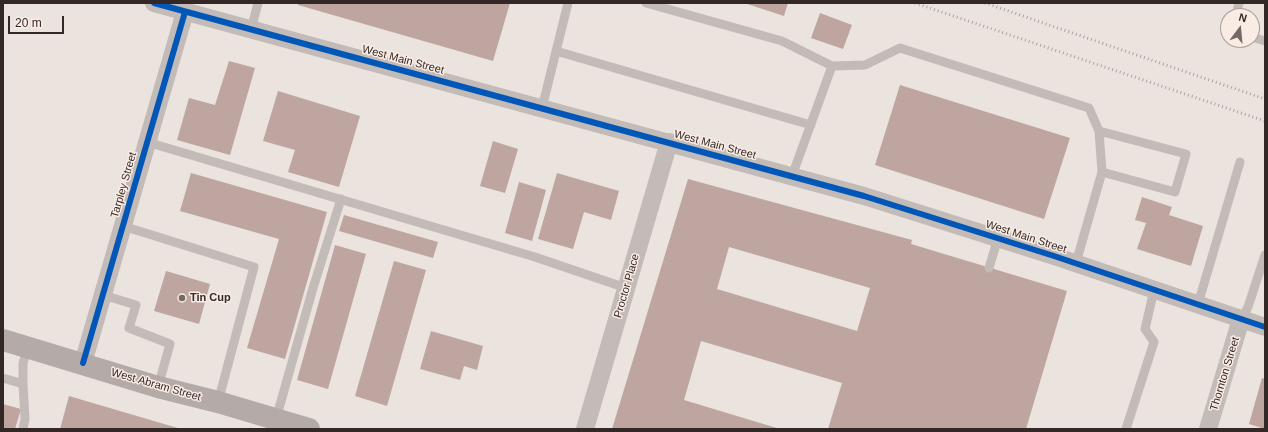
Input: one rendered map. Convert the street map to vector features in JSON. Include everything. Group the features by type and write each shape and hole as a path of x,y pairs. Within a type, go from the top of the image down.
{"main road":[{"name":"West Abram Street","path":"3,340 83,363 158,387 218,402 310,429"}],"street":[{"name":"West Main Street","path":"154,3 178,8 251,30 864,196 998,238 1265,327"},
{"name":"Tarpley Street","path":"83,363 147,142 178,8"},
{"name":"Proctor Place","path":"585,429 669,142"},
{"name":"Thornton Street","path":"1208,429 1241,319"}],"lane":[{"path":"251,30 258,3"},
{"path":"542,108 568,3"},
{"path":"646,3 782,41 832,66 865,65 900,48 1089,108 1099,130 1102,172 1076,264"},
{"path":"556,51 811,125"},
{"path":"792,176 832,66"},
{"path":"1099,130 1186,154 1176,192 1102,172"},
{"path":"147,142 535,257 626,288"},
{"path":"1198,304 1240,162"},
{"path":"276,419 313,288 341,199"},
{"path":"123,226 254,267 218,402"},
{"path":"989,268 998,238"},
{"path":"1241,319 1248,307 1265,255"},
{"path":"1126,429 1154,342 1145,329 1154,290"},
{"path":"103,295 136,306 129,328 170,344 158,387"},
{"path":"23,429 25,419 23,364 28,348"},
{"path":"3,378 23,384"}],"building":[{"path":"298,3 510,3 493,61 298,5"},
{"path":"744,3 788,3 784,16"},
{"path":"820,13 852,25 843,49 811,38"},
{"path":"229,61 255,68 230,155 177,140 189,98 215,105"},
{"path":"900,85 1070,138 1044,219 875,165"},
{"path":"278,91 360,116 339,187 288,172 295,150 263,141"},
{"path":"493,141 518,149 505,193 480,186"},
{"path":"191,173 327,212 285,359 247,348 279,239 180,211"},
{"path":"557,173 619,191 611,220 584,212 573,249 538,239"},
{"path":"688,179 912,240 911,244 1067,291 1026,429 828,429 842,383 701,341 684,400 780,429 612,429","holes":["729,247 870,288 857,331 717,289"]},
{"path":"519,182 546,190 532,241 505,233"},
{"path":"1142,197 1172,207 1169,215 1203,226 1191,266 1137,249 1146,223 1135,220"},
{"path":"344,215 438,242 433,258 339,231"},
{"path":"335,245 366,254 328,389 297,380"},
{"path":"394,261 426,270 387,406 355,396"},
{"name":"Tin Cup","path":"166,271 210,284 199,324 154,311"},
{"path":"431,331 483,346 477,370 464,366 460,380 420,369"},
{"path":"1262,378 1265,379 1265,429 1249,424"},
{"path":"69,396 181,429 60,429"},
{"path":"3,404 21,409 15,429 3,429"}],"railway":[{"path":"915,3 1265,121"},
{"path":"985,3 1265,99"}],"cycle path":[{"path":"154,3 864,196 1054,256 1265,327"},
{"path":"83,363 185,12"}],"place":[{"name":"Tin Cup","path":"182,298"}]}
